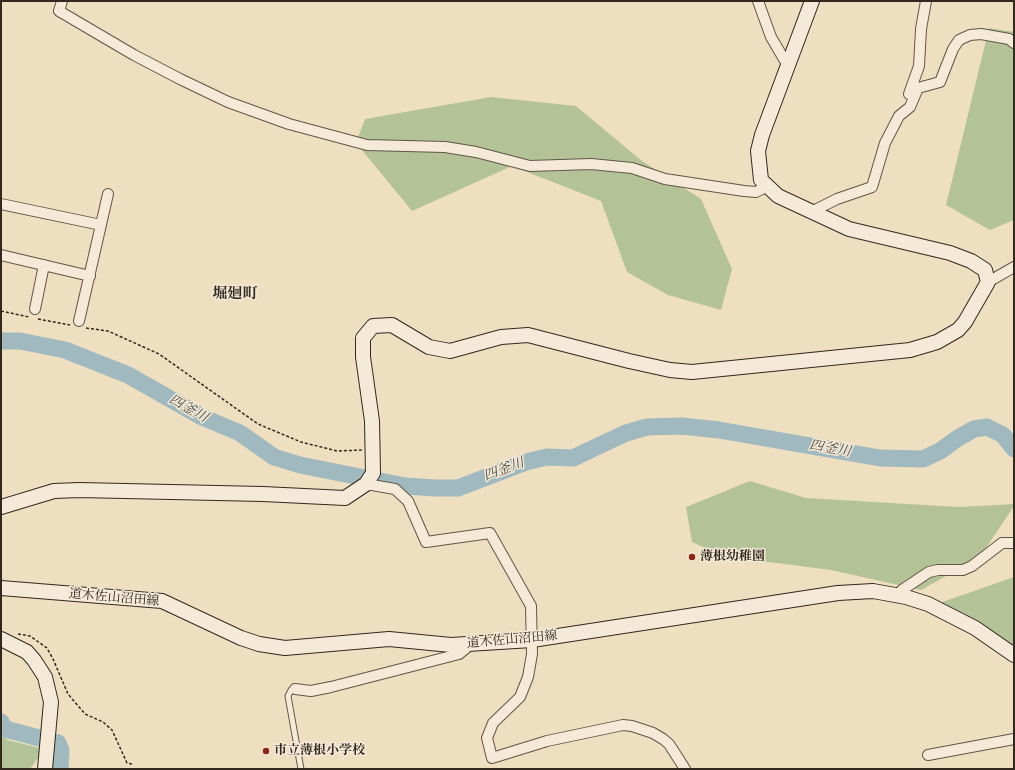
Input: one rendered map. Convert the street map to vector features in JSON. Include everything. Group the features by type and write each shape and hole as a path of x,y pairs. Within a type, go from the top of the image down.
{"street":[{"path":"62,1 59,11 134,55 228,102 289,124 367,145 445,147 476,152 530,166 590,164 632,168 665,179 744,191 756,192 768,186"},
{"path":"758,1 771,37 788,66"},
{"path":"812,1 758,151 762,180 778,196 849,229 950,253 971,261 985,270 988,282"},
{"path":"812,212 837,199 872,187 885,143 902,113 918,70 921,29 926,1"},
{"path":"902,113 910,107 918,88 937,85 940,82 952,49 962,38 981,34 1008,39 1014,43"},
{"path":"78,324 108,194"},
{"path":"1,204 101,225"},
{"path":"1,255 90,276"},
{"path":"35,315 44,265"},
{"path":"1,507 54,491 264,494 345,498 366,484 373,473 372,421 363,357 363,338 373,326 392,325 428,347 450,351 501,337 528,335 649,366 692,372 910,350 937,342 958,330 965,322 988,282 1014,267"},
{"path":"366,484 395,489 408,501 426,542 490,533 531,606 532,654 524,690 520,697 493,723 487,738 492,758 546,741 623,725 632,726 653,733 663,739 669,744 685,769"},
{"path":"898,595 902,590 929,572 938,570 963,570 972,566 1002,543 1014,543"},
{"name":"道木佐山沼田線","path":"1,588 162,601 242,638 259,644 285,648 389,639 470,644 532,640 838,593 873,591 898,595 928,604 975,628 1014,655"},
{"path":"1,639 26,652 34,660 45,677 51,702 45,769"},
{"path":"295,690 311,691 330,687 459,654 470,644"},
{"path":"928,755 1014,739"}],"lane":[{"path":"295,690 291,690 288,696 301,769"}],"path":[{"path":"1,310 35,315 108,331 159,354 258,424 301,442 337,451 373,449"},
{"path":"16,633 30,636 47,648 68,694 85,714 104,722 112,730 127,763 132,764"}],"green space":[{"path":"989,28 1014,32 1014,220 990,230 946,205"},
{"path":"491,97 576,106 642,161 701,199 732,269 721,310 668,295 627,272 601,201 512,166 412,211 356,143 365,119"},
{"path":"750,481 806,498 959,507 1014,504 1014,506 980,557 921,590 831,570 722,556 692,542 686,507"},
{"path":"1014,577 1014,646 998,642 931,606"},
{"path":"1,728 7,740 44,749 30,769 1,769"}],"waterway":[{"name":"四釜川","path":"1,341 20,341 65,350 128,375 202,417 240,433 274,457 300,465 405,486 458,488 526,462 547,457 573,458 626,433 647,427 682,426 719,430 880,458 923,459 940,451 974,429 987,427 1003,435 1014,449"},
{"path":"1,722 5,729 58,743 61,750 60,769"}],"place":[{"name":"薄根幼稚園","path":"692,557"},
{"name":"市立薄根小学校","path":"266,751"}],"district":[{"name":"堀廻町","path":"235,294"}]}
